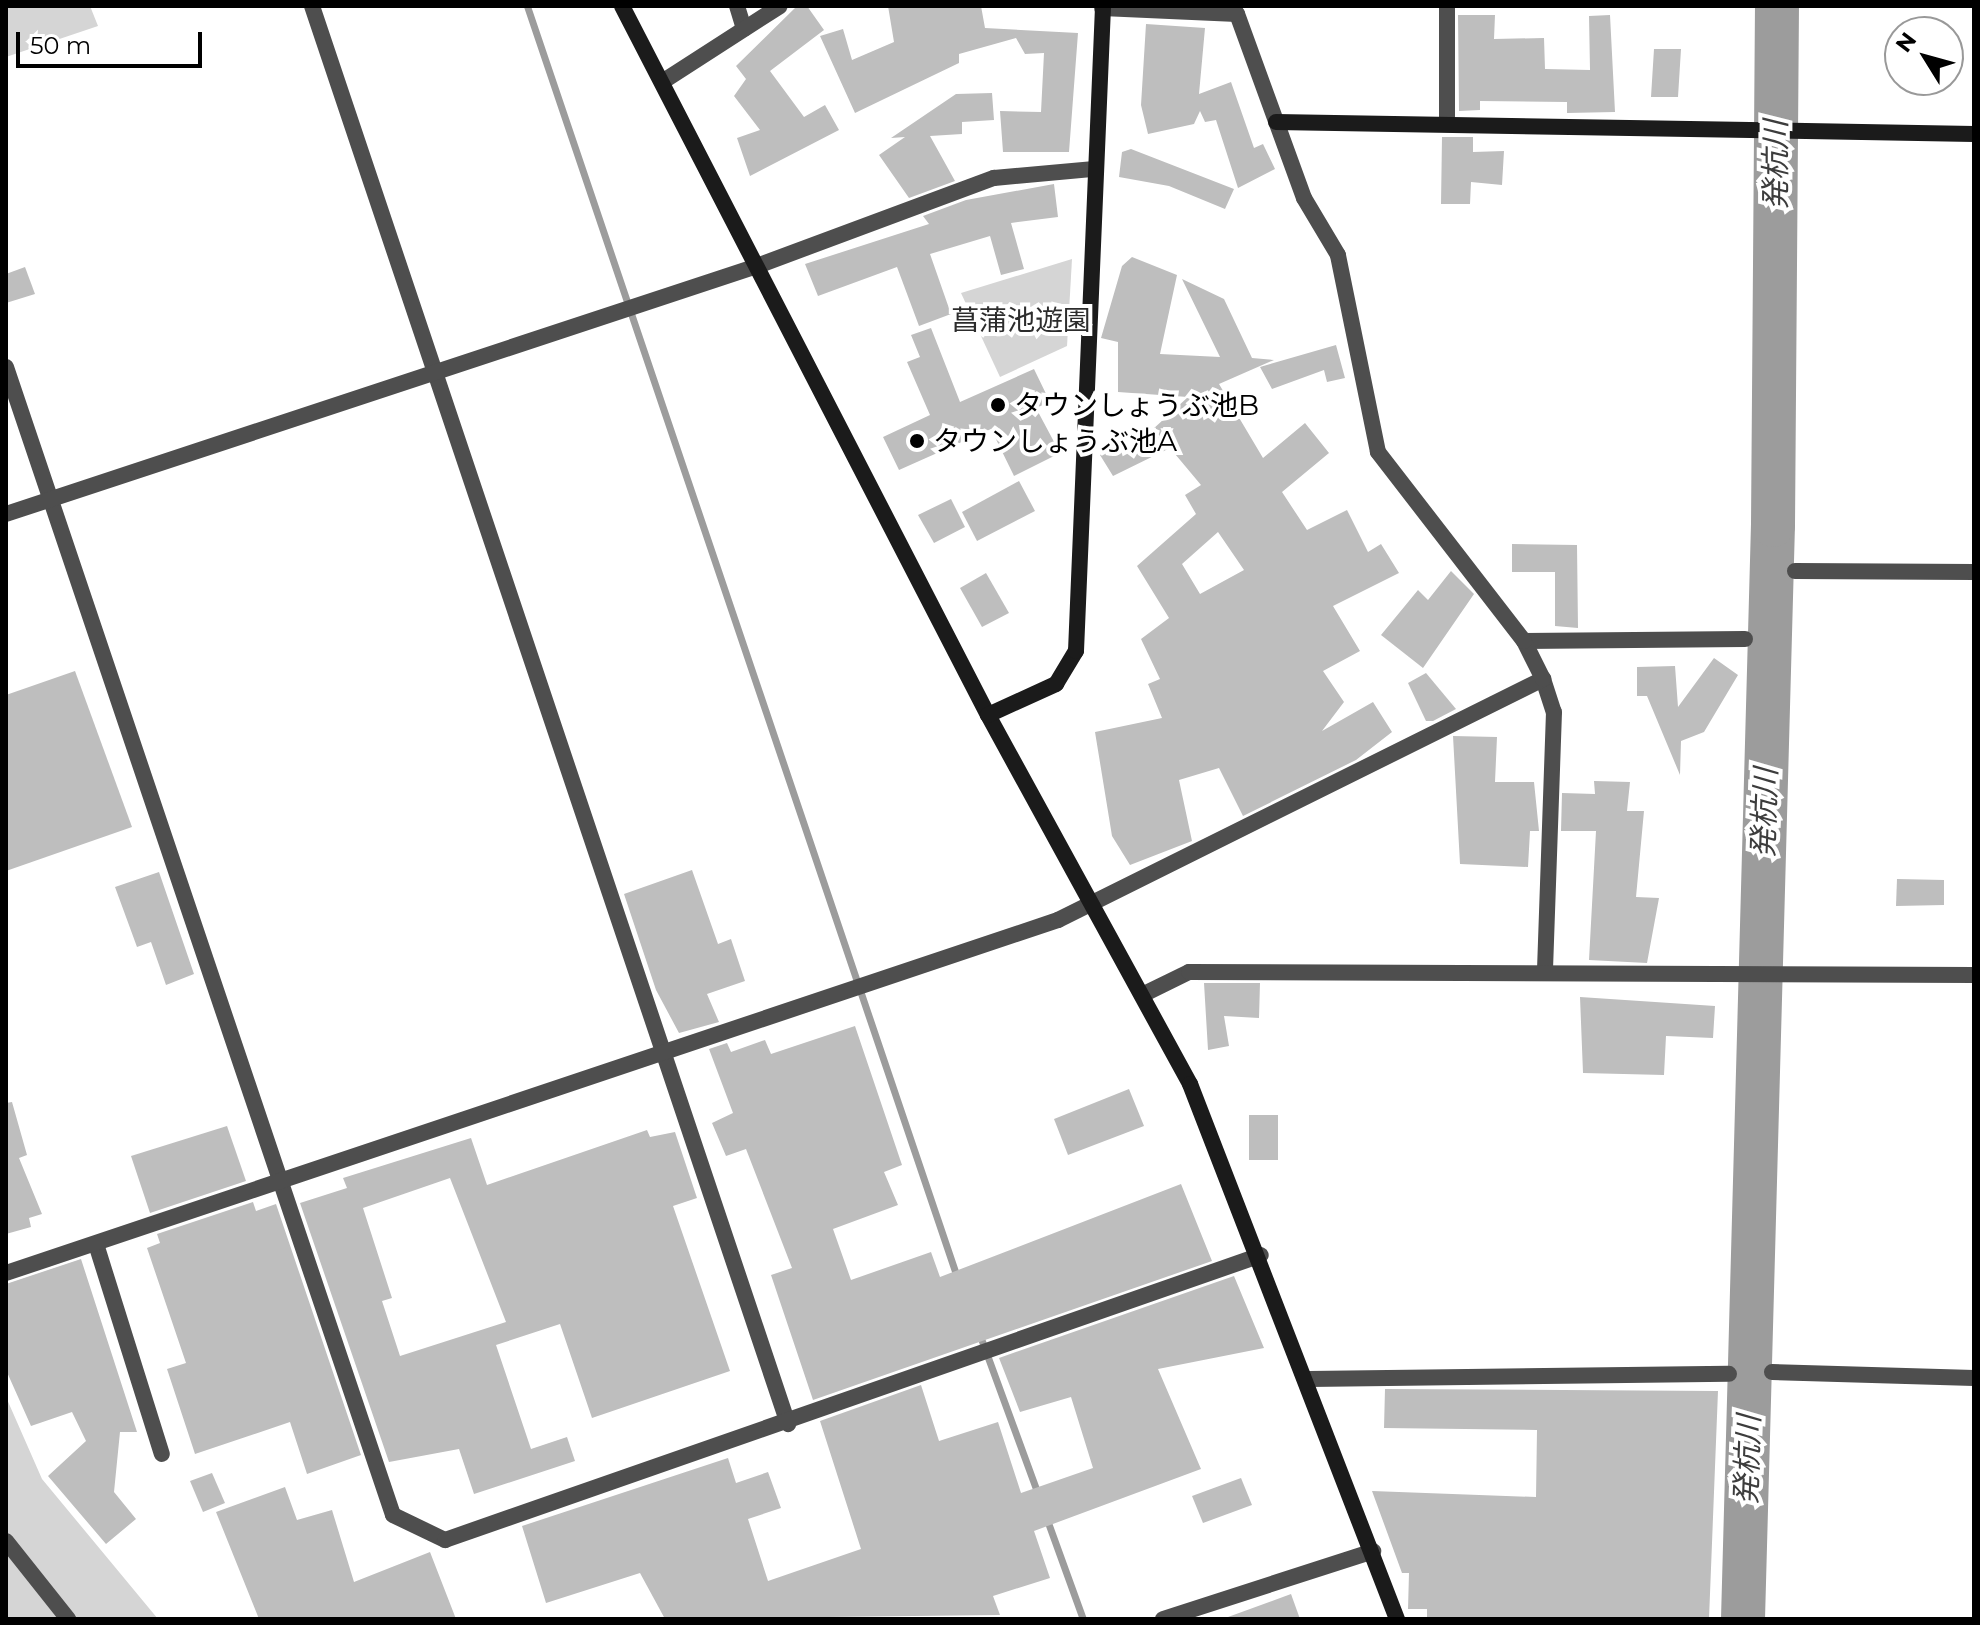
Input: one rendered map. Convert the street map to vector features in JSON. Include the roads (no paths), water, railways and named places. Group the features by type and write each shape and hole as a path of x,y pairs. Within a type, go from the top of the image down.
{"street":[{"path":"312,6 667,1054 788,1424"},
{"path":"622,6 988,715 1190,1084 1309,1379 1397,1619"},
{"path":"737,6 744,29"},
{"path":"662,82 780,6"},
{"path":"1447,6 1447,122"},
{"path":"988,715 1056,684 1076,651 1092,169 1102,7 1237,14 1304,198 1338,255 1378,452 1524,641 1543,679 1554,712 1545,971"},
{"path":"1276,122 1447,122 1795,135 1974,134"},
{"path":"6,514 757,266 994,178 1092,169"},
{"path":"6,367 284,1184 393,1515 445,1540 788,1424 1261,1255"},
{"path":"1795,571 1974,572"},
{"path":"1524,641 1745,639"},
{"path":"6,1273 284,1184 667,1054 1090,904 1543,679"},
{"path":"1142,995 1189,972 1974,975"},
{"path":"96,1244 162,1454"},
{"path":"1772,1372 1974,1378"},
{"path":"1309,1379 1729,1374"},
{"path":"6,1541 68,1619"},
{"path":"1163,1619 1373,1551"}],"waterway":[{"path":"527,6 957,1277"},
{"name":"発杭川","path":"1743,1619 1773,525 1777,6"},
{"path":"979,1333 1038,1494"},
{"path":"1046,1517 1083,1619"}],"place":[{"name":"タウンしょうぶ池B","path":"998,405"},
{"name":"タウンしょうぶ池A","path":"917,441"}],"park label":[{"name":"菖蒲池遊園","path":"1021,320"}]}
